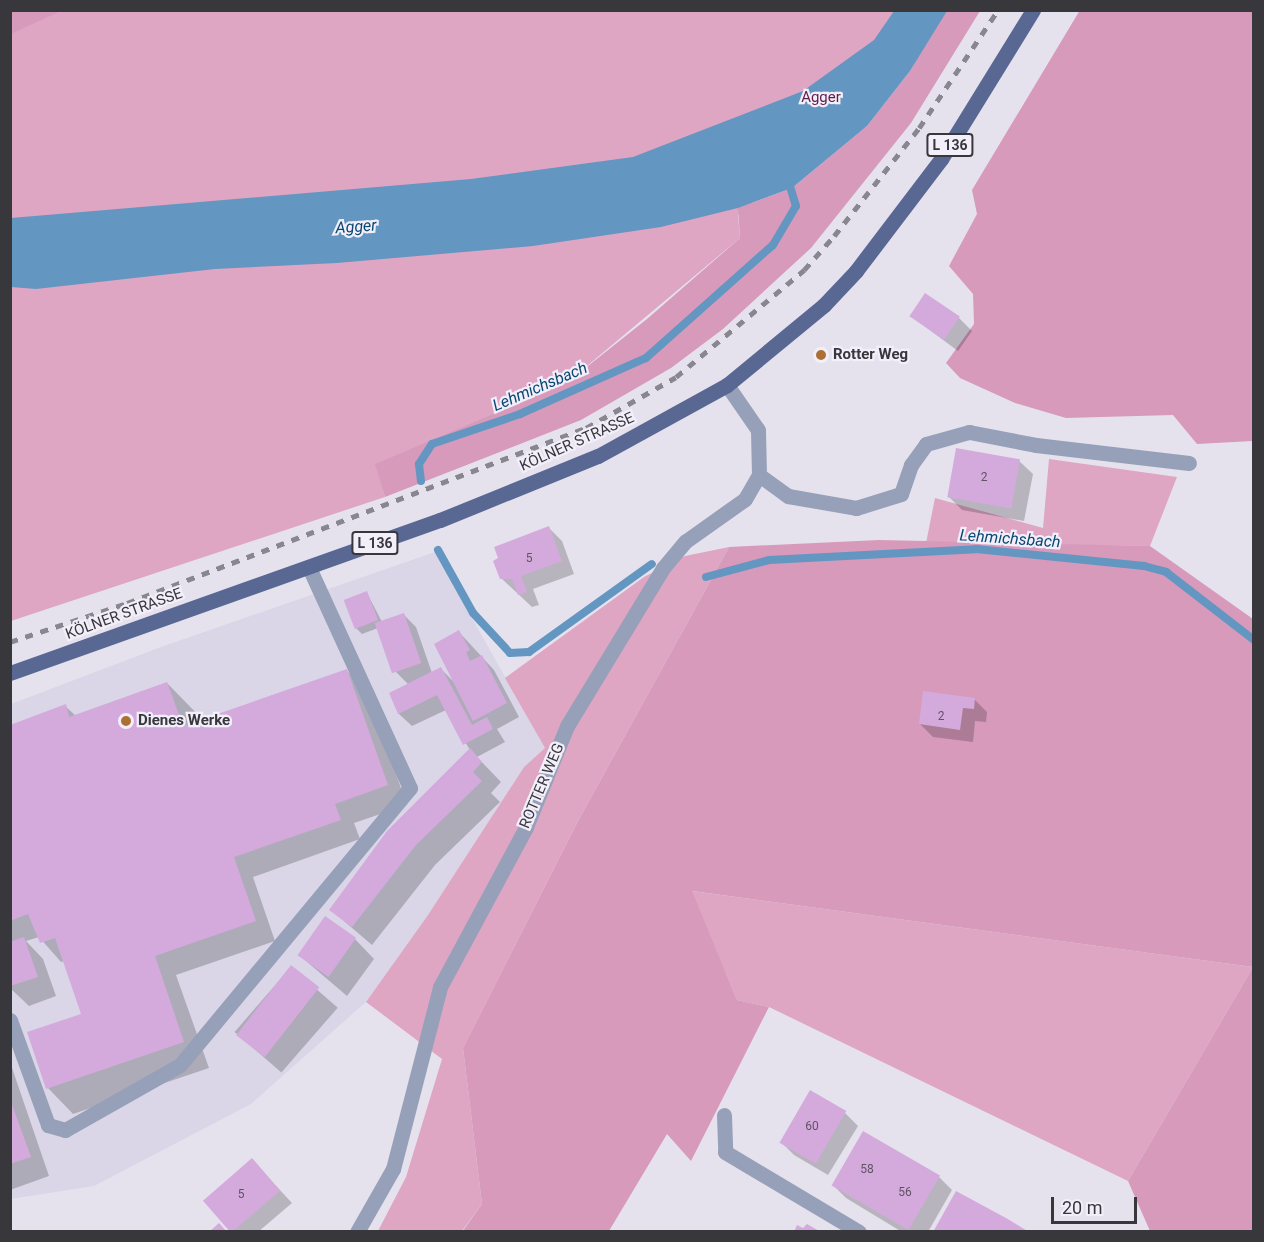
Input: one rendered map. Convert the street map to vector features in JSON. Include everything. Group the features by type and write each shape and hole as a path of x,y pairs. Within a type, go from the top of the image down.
{"main road":[{"name":"KÖLNER STRASSE","path":"10,673 440,520 598,456 727,385 824,305 856,271 941,159 1033,10"}],"street":[{"path":"727,385 758,430 759,475 788,496 856,508 901,494 911,465 926,444 969,432 1036,445 1189,463"},
{"name":"ROTTER WEG","path":"357,1232 393,1168 440,987 526,827 567,726 663,568 686,541 745,499 759,475"},
{"path":"10,1020 48,1125 65,1130 180,1065 410,788 309,567"},
{"path":"724,1115 725,1152 859,1232"}],"shaded area":[{"path":"11,10 61,10 61,11 11,34"},
{"path":"1080,10 1253,11 1253,441 1197,444 1173,415 1066,418 1015,403 960,378 946,363 974,324 973,294 949,266 977,214 972,190"},
{"path":"947,11 980,11 911,123 811,248 723,329 671,368 581,420 385,497 375,464 569,381 647,319 740,238 738,208 792,188 867,126 910,71"},
{"path":"879,540 1150,546 1253,619 1253,967 692,891 737,1000 769,1007 691,1161 667,1134 609,1231 462,1232 482,1204 463,1048 578,821 729,547"},
{"path":"435,552 545,748 524,767 428,915 366,1002 251,1104 94,1186 11,1199 11,704 161,647"},
{"path":"1253,967 1253,1231 1150,1231 1128,1181"}],"green space":[{"path":"61,10 977,11 738,215 740,238 569,381 376,464 385,497 11,621 10,34"},
{"path":"1049,459 1177,477 1150,546 926,543 935,498 1043,528"},
{"path":"729,547 578,821 463,1048 482,1204 462,1231 378,1231 406,1177 442,1059 366,1002 428,915 524,767 545,748 505,678 644,577 685,556"},
{"path":"691,891 1253,967 1128,1181 769,1007 737,1000"}],"water":[{"name":"Agger","path":"894,11 947,11 910,71 867,126 792,188 738,208 661,227 533,246 337,263 215,269 36,289 11,287 11,218 471,179 633,157 803,91 874,40"}],"building":[{"path":"925,293 960,316 944,340 909,316"},
{"path":"956,448 1020,459 1011,509 947,497"},
{"path":"549,526 562,561 521,576 527,592 518,595 512,579 500,579 493,561 498,558 494,547"},
{"path":"367,591 378,620 355,629 344,600"},
{"path":"404,613 421,663 392,673 375,623"},
{"path":"459,630 470,650 466,652 470,661 482,655 507,703 473,721 434,644"},
{"path":"441,667 472,725 487,717 493,729 463,745 437,695 398,714 389,693"},
{"path":"347,669 388,785 335,804 341,820 234,857 256,921 155,956 184,1042 46,1089 27,1032 81,1014 55,938 40,943 28,914 10,921 10,725 66,704 69,717 167,682 183,726"},
{"path":"923,691 975,698 974,709 963,708 960,730 919,724"},
{"path":"470,748 482,762 473,772 482,781 416,845 352,927 329,910 387,831"},
{"path":"325,916 356,938 329,977 297,955"},
{"path":"24,937 38,977 10,986 10,942"},
{"path":"291,965 319,987 265,1057 236,1035"},
{"path":"810,1090 846,1111 816,1164 780,1143"},
{"path":"10,1099 31,1157 10,1164"},
{"path":"863,1131 940,1176 909,1230 832,1186"},
{"path":"252,1158 280,1190 232,1232 203,1201"},
{"path":"956,1191 1006,1218 1029,1232 933,1232"},
{"path":"219,1223 227,1232 209,1232"},
{"path":"807,1224 821,1232 794,1232 797,1225 803,1228"}],"waterway":[{"name":"Lehmichsbach","path":"421,481 419,464 432,444 520,414 646,358 773,245 796,206 788,179"},
{"name":"Lehmichsbach","path":"706,577 769,560 976,549 1144,566 1166,572 1254,640"},
{"name":"Lehmichsbach","path":"438,550 473,613 510,653 529,652 652,564"}],"railway":[{"path":"10,642 127,603 586,428 676,377 804,270 834,236 919,128 998,10"}],"place":[{"name":"Rotter Weg","path":"821,355"},
{"name":"Dienes Werke","path":"126,721"}]}
